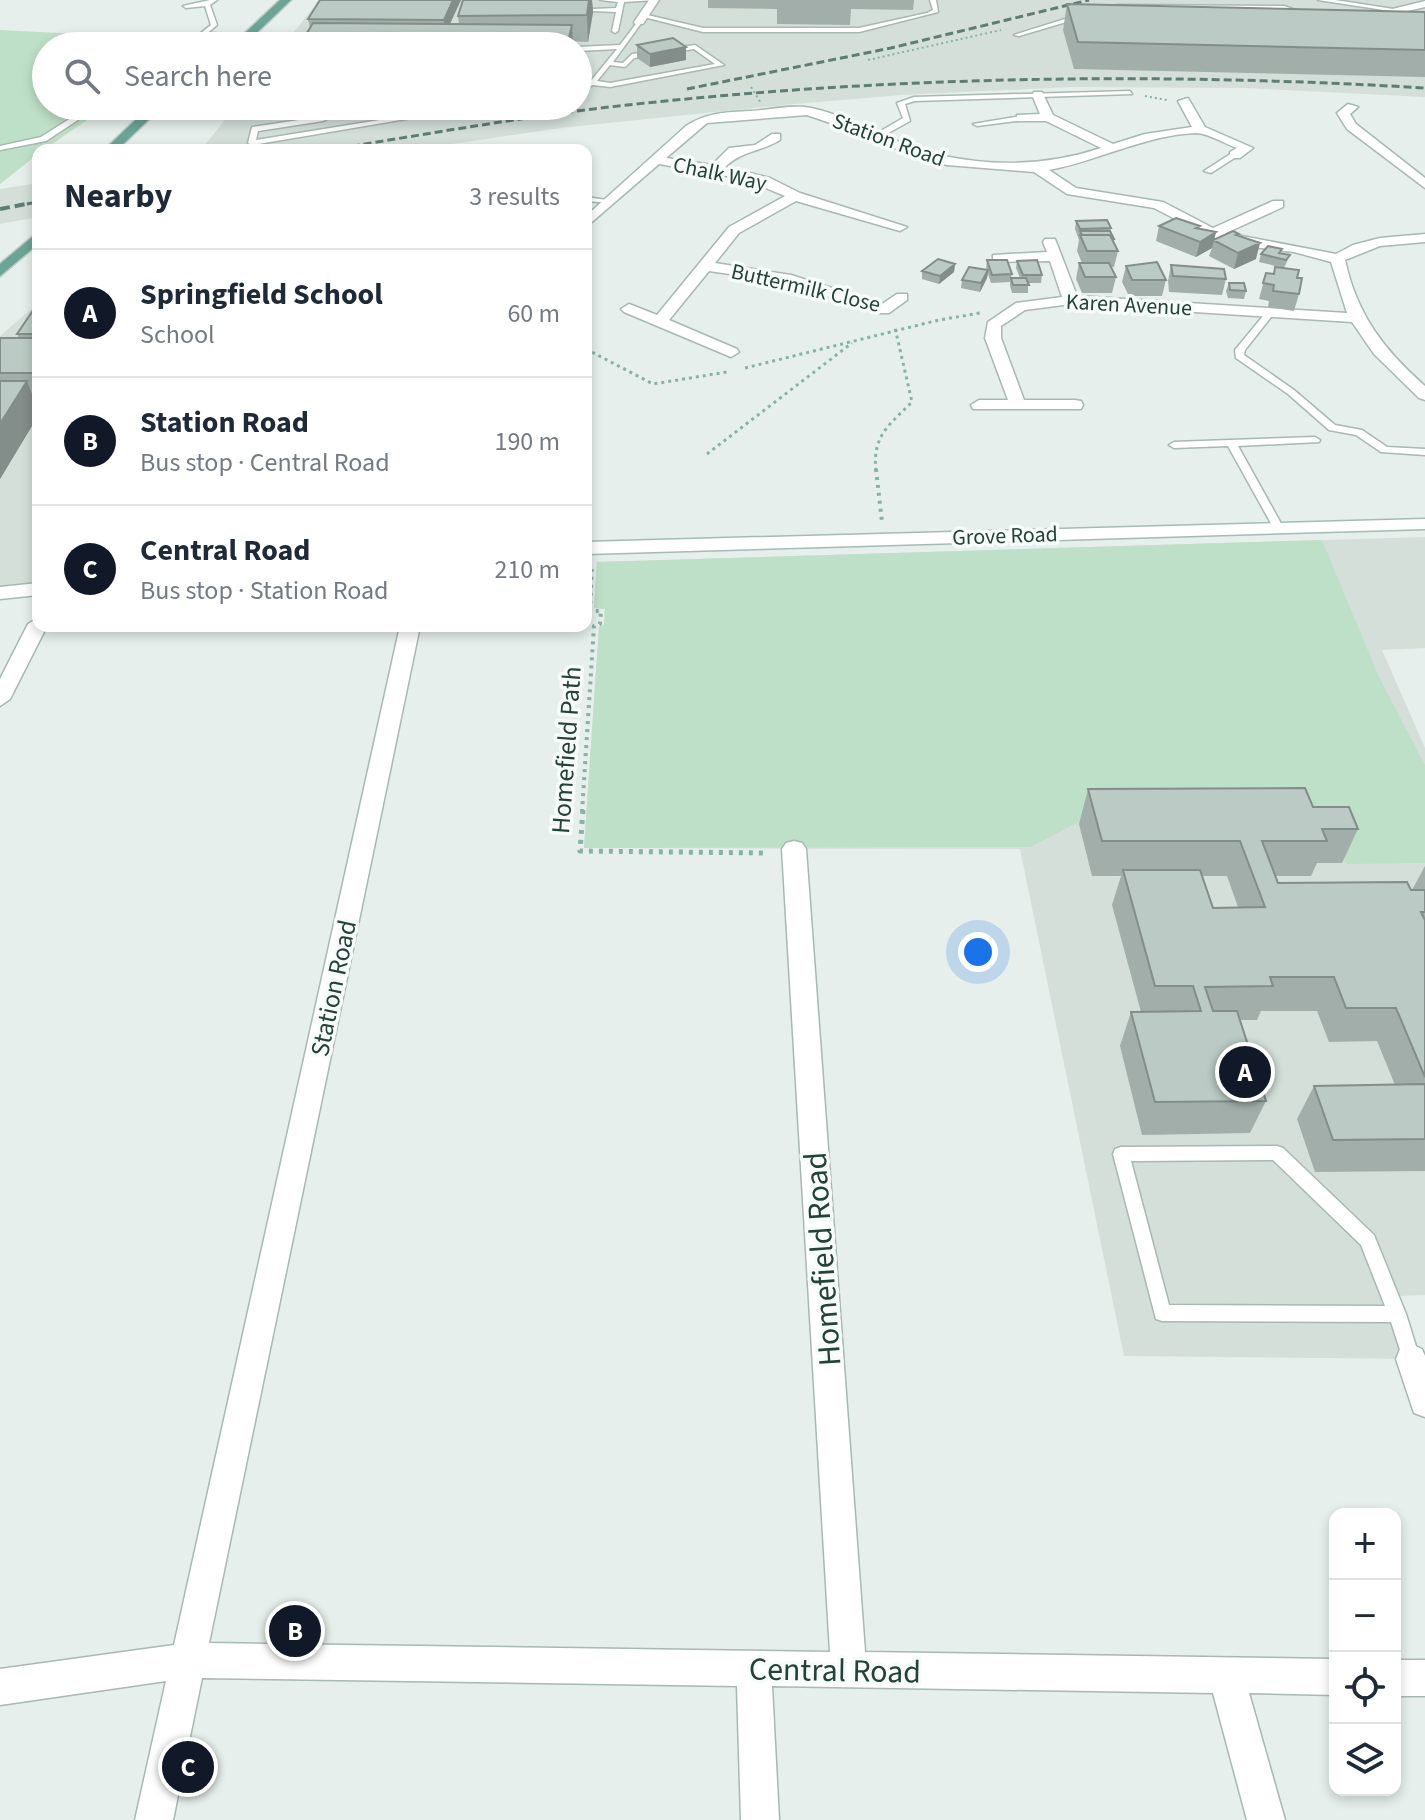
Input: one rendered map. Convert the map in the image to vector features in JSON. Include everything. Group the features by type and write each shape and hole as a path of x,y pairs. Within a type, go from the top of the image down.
{"main road":[{"path":"252,32 286,0"},
{"path":"235,32 257,9"},
{"path":"116,144 142,120"},
{"path":"134,144 159,120"},
{"path":"0,251 32,232"},
{"path":"0,272 32,232"}],"street":[{"path":"641,19 654,0"},
{"path":"1392,11 1403,15 1402,22 1369,21 1375,14 1425,4"},
{"path":"1038,95 1048,117"},
{"path":"1170,106 1185,104 1200,129 1247,148 1235,155"},
{"path":"1352,107 1343,113 1351,126 1419,176 1425,184"},
{"name":"Station Road","path":"592,218 690,129 703,120 719,116 808,111 878,135 918,154 947,161 1037,168 1075,161 1145,138 1200,129"},
{"path":"1021,118 1048,117 1111,148"},
{"path":"714,170 734,151 758,148 776,137"},
{"name":"Chalk Way","path":"657,160 714,170 900,228"},
{"path":"1037,168 1072,191 1158,205 1213,233 1241,242 1294,248 1338,259"},
{"path":"659,322 734,230 789,192"},
{"path":"1213,233 1278,204"},
{"path":"1338,259 1350,250 1363,246 1425,238"},
{"path":"998,258 1053,249 1071,300"},
{"path":"1338,259 1342,287 1355,318 1372,345 1425,395"},
{"name":"Buttermilk Close","path":"707,266 786,278 884,310 902,297"},
{"name":"Karen Avenue","path":"1021,306 1071,300 1355,318"},
{"path":"1018,405 993,338 993,325 1021,306"},
{"path":"629,309 731,352"},
{"path":"979,405 1075,405"},
{"name":"Grove Road","path":"592,548 1425,524"},
{"path":"0,593 32,590"},
{"path":"0,699 34,632"},
{"name":"Station Road","path":"154,1820 409,632"},
{"name":"Homefield Road","path":"794,851 849,1669"},
{"path":"1411,1359 1425,1402"},
{"name":"Central Road","path":"0,1687 189,1660 1329,1677"},
{"path":"754,1669 760,1820"},
{"path":"1226,1676 1266,1820"},
{"path":"1401,1678 1425,1678"}],"lane":[{"path":"190,17 186,3 207,4 214,0"},
{"path":"595,0 654,0"},
{"path":"615,31 621,0"},
{"path":"592,83 641,19 703,30 859,30 929,14 936,11 933,0"},
{"path":"1321,0 1381,6 1392,11"},
{"path":"205,32 214,25 207,4"},
{"path":"1106,9 1127,5 1284,8 1315,18"},
{"path":"563,10 619,10"},
{"path":"1017,35 1091,13"},
{"path":"592,48 622,47"},
{"path":"592,83 610,85 721,65 695,47 632,56 625,65 608,63"},
{"path":"878,135 907,119 901,103 914,99 1130,93"},
{"path":"977,124 1021,118"},
{"path":"0,148 43,139 73,120"},
{"path":"258,120 252,143 393,120"},
{"path":"255,129 316,120"},
{"path":"1208,171 1235,155"},
{"path":"592,200 610,201"},
{"path":"1271,312 1240,350 1239,356 1291,392 1332,428 1359,432 1385,450 1425,452"},
{"path":"1174,445 1315,440"},
{"path":"1232,444 1278,527"},
{"path":"1397,1314 1162,1313 1121,1154 1277,1153 1368,1240 1397,1314 1411,1359"}],"path":[{"path":"868,60 1008,28"},
{"path":"751,87 761,103"},
{"path":"1130,93 1132,96 1185,104"},
{"path":"592,352 653,384 724,373 896,330 1021,306"},
{"path":"884,539 874,451 886,429 912,402 896,330"},
{"path":"707,454 854,341"},
{"name":"Homefield Path","path":"592,611 601,611 600,624 594,626 580,851 794,851"}],"shaded area":[{"path":"319,0 1425,0 1425,97 1245,88 1073,87 901,95 783,105 560,128 452,144 206,144 225,120 592,120 592,32 294,32"},
{"path":"32,184 32,218 0,224 0,189"},
{"path":"32,308 32,583 0,586 0,336"},
{"path":"1425,537 1425,648 1382,650 1425,748 1425,1295 1399,1296 1422,1359 1124,1356 1020,849 584,848 599,627 604,625 605,609 594,608 597,562"}],"green space":[{"path":"0,30 40,32 32,32 32,120 87,120 52,144 32,144 32,159 0,184"},
{"path":"1322,540 1379,677 1425,765 1425,863 1347,864 1334,838 1081,821 1030,847 584,848 599,627 604,625 605,609 594,608 597,562"}],"building":[{"path":"320,0 453,0 444,20 308,19"},
{"path":"463,0 589,0 587,15 458,16"},
{"path":"1067,4 1425,12 1425,50 1078,42"},
{"path":"313,23 572,25 570,32 308,32"},
{"path":"673,38 686,47 650,54 637,45"},
{"path":"1176,218 1200,226 1196,228 1216,232 1200,242 1159,226"},
{"path":"1107,220 1111,228 1080,229 1076,221"},
{"path":"1080,231 1110,231 1114,239 1110,235 1082,235"},
{"path":"1233,231 1239,234 1236,235 1260,243 1238,253 1213,240"},
{"path":"1080,235 1110,235 1118,251 1087,251"},
{"path":"1268,246 1282,249 1279,253 1290,255 1286,260 1261,254"},
{"path":"938,259 955,264 940,276 922,271"},
{"path":"987,260 1007,260 1012,274 992,275"},
{"path":"1037,260 1042,275 1023,275 1017,261"},
{"path":"1157,262 1166,280 1132,280 1126,266"},
{"path":"1079,263 1109,263 1116,277 1085,277"},
{"path":"1171,265 1224,269 1226,279 1173,276"},
{"path":"969,267 988,270 981,283 962,280"},
{"path":"1275,267 1299,270 1297,278 1302,278 1299,294 1273,291 1274,285 1263,283 1266,273 1274,274"},
{"path":"1011,278 1026,278 1029,285 1013,285"},
{"path":"1229,283 1244,283 1246,291 1230,290"},
{"path":"32,312 32,334 17,334"},
{"path":"0,338 32,338 32,373 0,373"},
{"path":"0,381 27,381 0,424"},
{"path":"1305,788 1313,807 1349,807 1358,829 1322,829 1327,841 1262,841 1278,883 1407,882 1411,890 1425,890 1425,912 1421,912 1425,920 1425,1077 1396,1008 1346,1008 1334,977 1270,977 1273,986 1205,987 1213,1011 1237,1011 1266,1101 1155,1102 1131,1012 1201,1011 1193,986 1155,986 1123,870 1200,870 1213,908 1265,907 1240,841 1102,841 1088,789"},
{"path":"1425,1084 1425,1139 1333,1140 1314,1086"}],"railway":[{"path":"687,89 891,48 1089,0"},
{"path":"592,109 826,88 1026,80 1226,80 1425,88"},
{"path":"366,144 518,120"},
{"path":"21,205 32,203"},
{"path":"21,205 26,204"},
{"path":"0,209 21,205"},
{"path":"15,206 21,205"}],"place":[{"name":"Springfield School","path":"1245,1072"},
{"name":"Station Road","path":"295,1631"},
{"name":"Central Road","path":"188,1767"}]}
